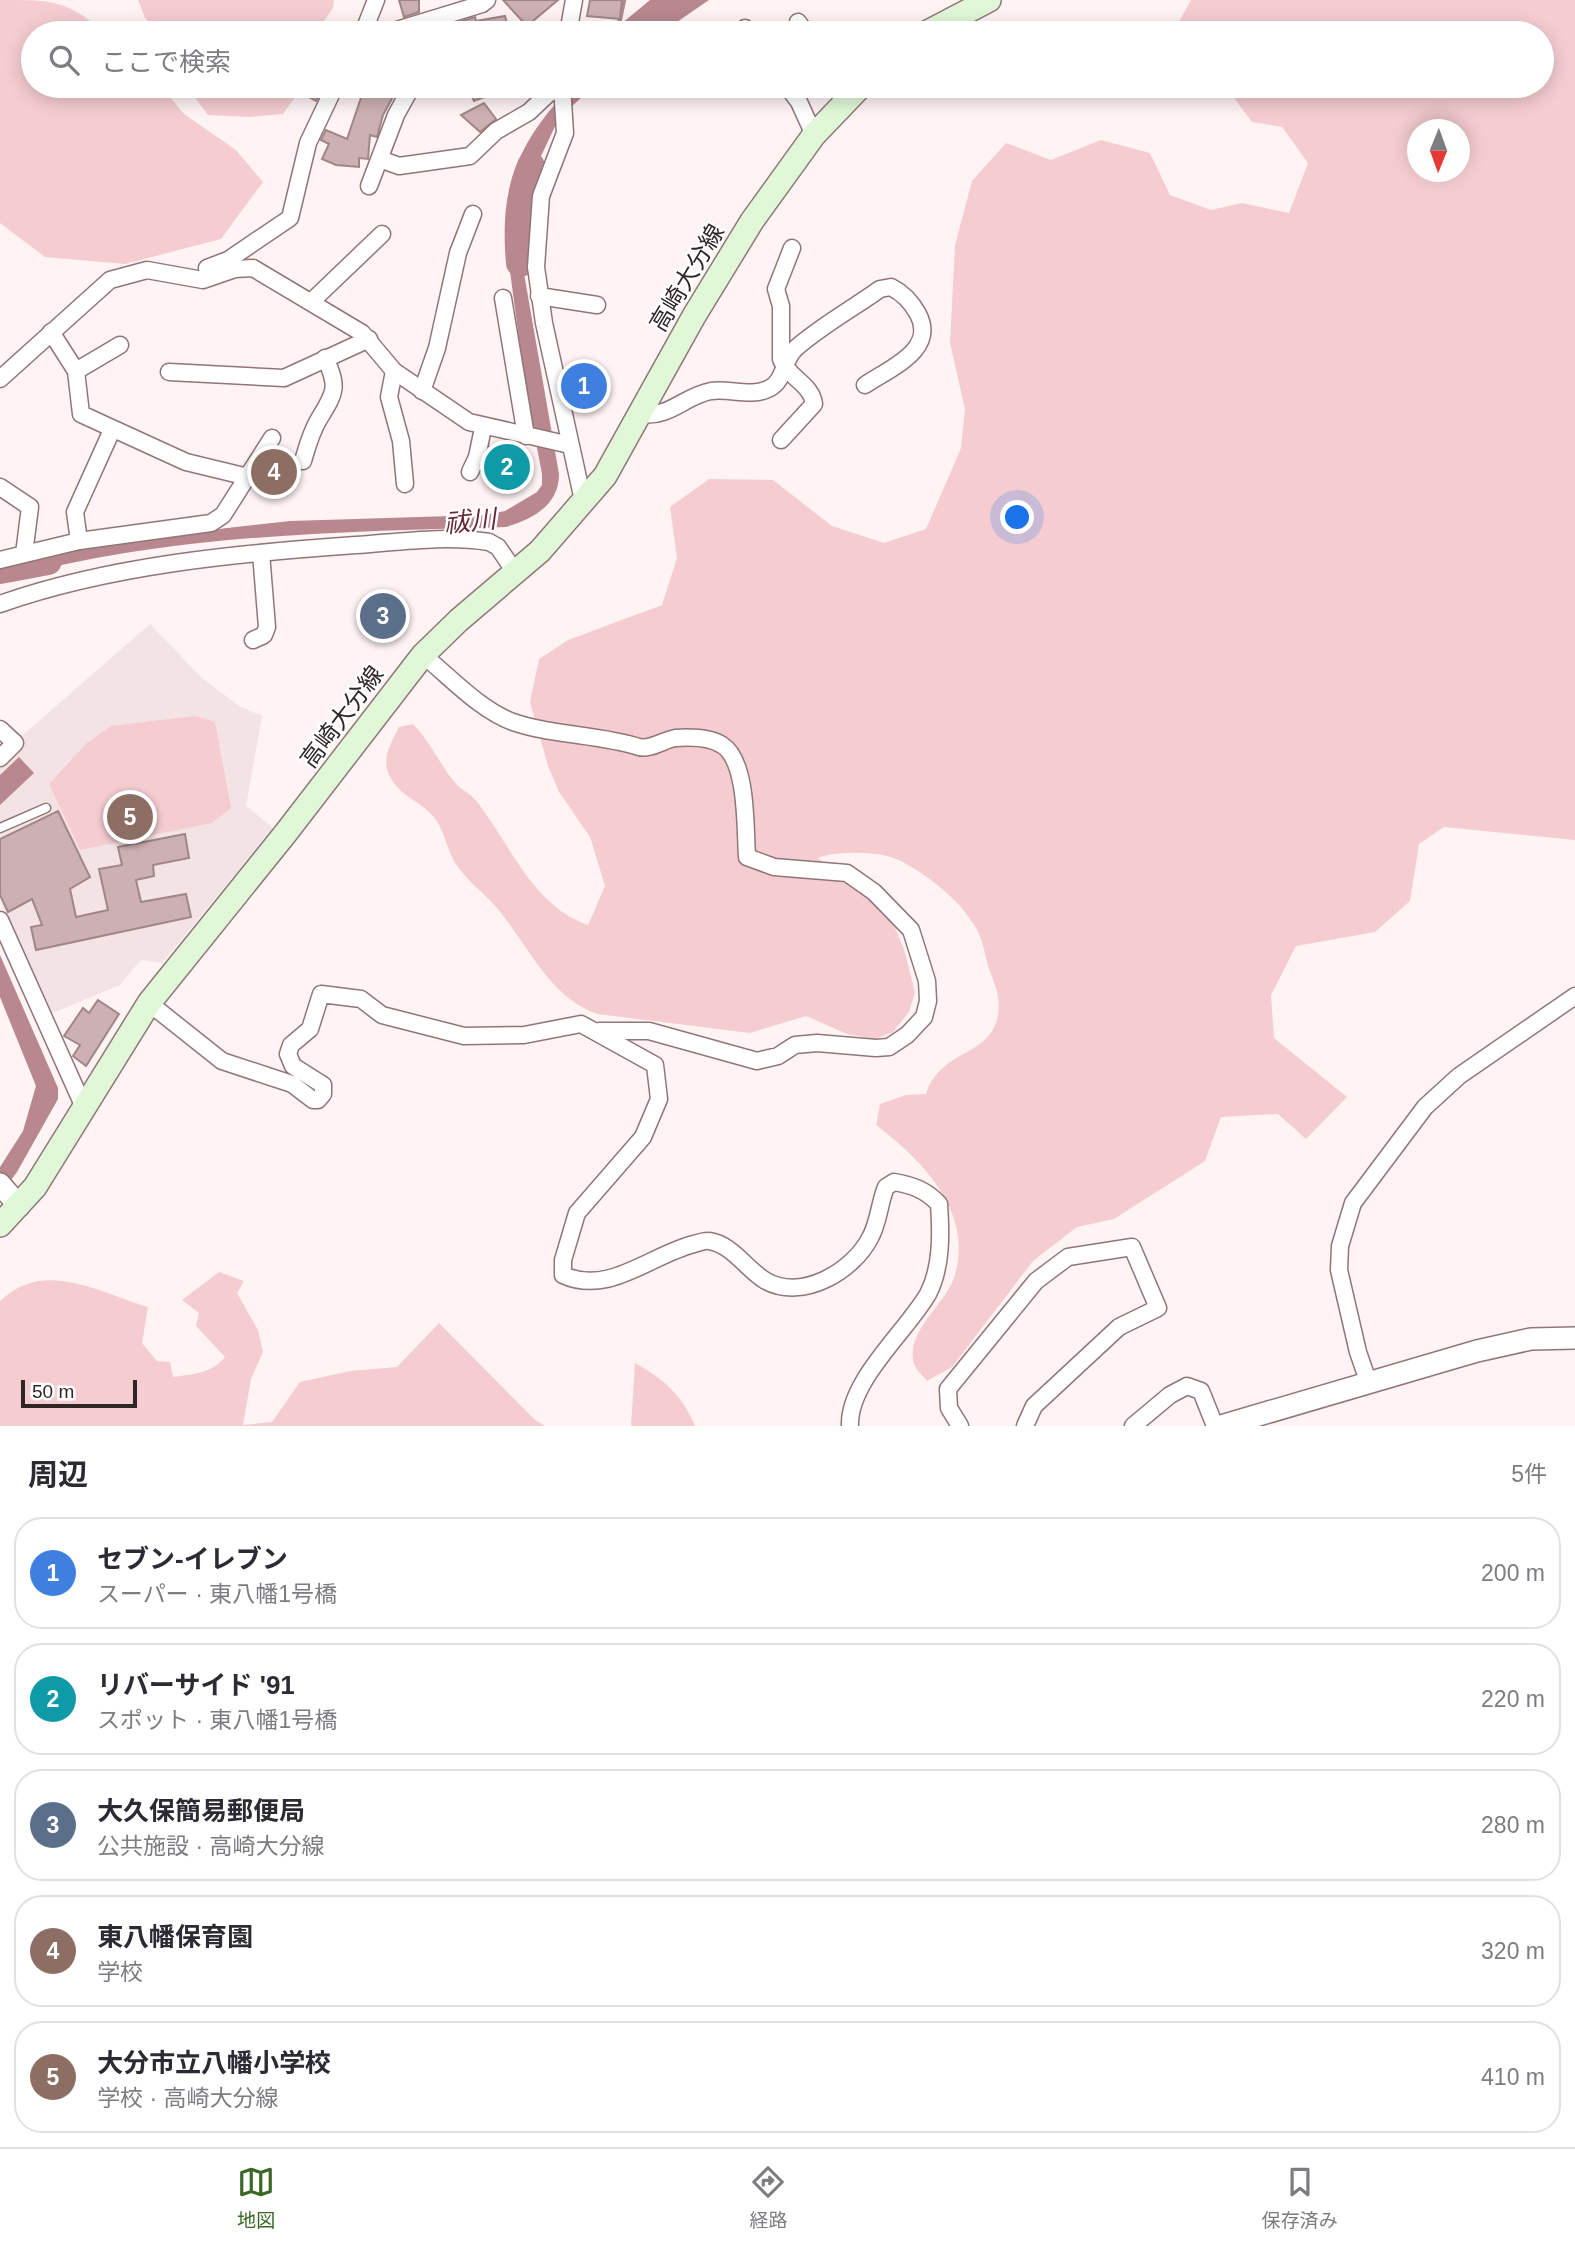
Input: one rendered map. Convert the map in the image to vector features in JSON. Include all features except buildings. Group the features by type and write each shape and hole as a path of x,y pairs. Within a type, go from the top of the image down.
{"main road":[{"path":"949,21 989,0"},
{"name":"高崎大分線","path":"0,1225 9,1194 55,1156 83,1105 149,1003 285,835 424,654 584,505 623,449 711,287 759,211 843,98"}],"street":[{"path":"368,21 376,0"},
{"path":"426,21 482,4 487,0"},
{"path":"570,21 574,0"},
{"path":"0,379 110,280 137,272 212,267 290,218 308,143 329,98"},
{"path":"369,186 396,115 405,98"},
{"path":"380,159 399,166 470,156 496,131 529,112 544,98"},
{"path":"563,98 566,116 564,138 548,172 538,206 536,254 539,296 565,444 584,505"},
{"path":"796,98 814,135"},
{"path":"422,391 436,348 458,253 473,214"},
{"path":"311,302 382,234"},
{"path":"781,440 814,404 810,392 784,367 780,306 776,289 792,248"},
{"path":"167,272 203,280 235,269 253,268 369,339 394,371 469,422 483,428 565,444"},
{"path":"641,414 662,414 710,391 767,390 777,383 795,349 880,289 891,287 916,310 923,327 923,338 915,351 865,384"},
{"path":"539,296 597,305"},
{"path":"503,298 531,437"},
{"path":"51,332 76,371 81,414 186,462 248,477"},
{"path":"169,372 284,378 369,339"},
{"path":"76,371 120,345"},
{"path":"303,461 318,420 333,399 332,372 325,358"},
{"path":"394,371 389,397 401,441 405,484"},
{"path":"470,472 483,428"},
{"path":"79,541 75,512 113,430"},
{"path":"0,560 79,541 211,523 223,515 272,438"},
{"path":"0,487 30,507 24,554"},
{"path":"0,604 70,583 261,553 417,541 481,541 498,547 515,572"},
{"path":"253,639 264,635 267,628 261,553"},
{"path":"424,654 481,702 511,721 560,734 618,739 638,747 674,738 706,739 723,745 736,760 741,782 747,857 774,867 847,873 874,892 911,930 927,981 928,1001 923,1017 908,1035 889,1047 817,1043 795,1045 778,1056 757,1061 649,1031 598,1031"},
{"path":"0,729 15,743 0,758"},
{"path":"0,919 83,1105"},
{"path":"149,1003 222,1061 292,1084 313,1100 321,1097 323,1086 293,1066 288,1050 310,1029 321,994 361,999 382,1015 464,1036 524,1035 581,1024 598,1031 615,1044 655,1065 659,1099 643,1138 578,1213 564,1260 563,1275 577,1281 611,1280 683,1247 709,1241 729,1251 767,1282 807,1286 827,1280 869,1241 886,1187 894,1182 912,1185 931,1195 939,1204 939,1246 936,1270 928,1293 860,1388 849,1410 850,1426"},
{"path":"1368,1381 1357,1352 1339,1270 1340,1245 1353,1203 1425,1107 1459,1076 1575,996"},
{"path":"960,1426 949,1409 948,1389 1036,1281 1069,1257 1132,1247 1158,1308 1119,1327 1034,1406 1026,1426"},
{"path":"1221,1426 1368,1381 1531,1339 1575,1338"},
{"path":"1133,1426 1170,1395 1187,1386 1201,1391 1215,1426"}],"lane":[{"path":"0,828 46,808"}],"shaded area":[{"path":"0,0 58,4 90,21 21,21 21,98 171,98 184,114 236,150 263,182 221,239 125,264 45,257 0,223"},
{"path":"138,0 334,0 333,8 324,21 148,21"},
{"path":"1191,0 1575,0 1575,840 1444,827 1419,844 1410,901 1375,932 1296,946 1271,995 1274,1038 1347,1097 1306,1139 1278,1114 1221,1117 1205,1161 1114,1219 1077,1227 1033,1261 952,1367 927,1381 914,1364 915,1340 954,1278 959,1254 957,1232 951,1211 927,1172 876,1125 880,1104 906,1095 926,1094 942,1068 985,1039 993,1029 998,1015 997,992 982,942 969,918 953,898 912,867 883,855 848,853 818,858 874,901 893,923 904,949 915,992 909,1012 893,1032 875,1039 847,1034 806,1016 750,1033 598,1014 566,996 553,983 496,907 460,870 436,820 403,793 392,780 386,766 387,755 399,727 413,724 457,785 478,803 538,889 552,904 588,925 605,886 590,837 559,792 548,766 530,702 539,659 568,640 662,605 677,558 670,507 709,479 773,480 832,526 884,543 926,529 961,448 965,409 950,343 955,245 972,181 1006,143 1051,160 1101,140 1150,153 1170,195 1211,210 1242,203 1289,213 1308,163 1282,127 1252,122 1234,98 1554,98 1554,21 1179,21"},
{"path":"294,98 283,114 249,117 208,115 196,99"},
{"path":"150,624 202,678 239,706 262,716 246,806 273,828 162,963 141,960 120,985 50,1014 0,901 0,768 22,748 16,741"},
{"path":"195,716 215,722 231,808 212,823 80,850 49,784 87,743 111,726"},
{"path":"219,1272 244,1281 237,1293 258,1330 263,1352 251,1379 243,1425 272,1422 300,1382 350,1371 397,1367 439,1323 534,1419 545,1426 0,1426 0,1301 17,1288 54,1280 92,1288 148,1307 142,1343 157,1361 170,1362 173,1377 208,1370 225,1357 196,1326 199,1313 182,1300"},
{"path":"635,1363 671,1389 684,1405 695,1426 631,1426"}],"water":[{"path":"684,0 709,0 678,21 654,21"},
{"path":"561,98 581,98 559,118 517,207 522,262 559,474 554,495 542,510 506,527 250,538 123,553 60,565 0,581 0,569 91,547 290,521 484,515 505,511 537,492 542,485 542,474 526,391 505,234 509,234 510,189 515,169 527,143"},
{"path":"19,757 34,773 0,805 0,775"},
{"path":"0,955 58,1088 58,1099 17,1172 0,1195 0,1167 23,1131 36,1086 0,997"}],"waterway":[{"path":"620,21 624,0"},
{"name":"祓川","path":"647,21 672,0"},
{"name":"祓川","path":"520,263 520,213 523,189 531,166"},
{"name":"祓川","path":"0,570 48,561"}],"place":[{"name":"セブン-イレブン","path":"584,386"},
{"name":"リバーサイド '91","path":"507,467"},
{"name":"東八幡保育園","path":"274,472"},
{"name":"大久保簡易郵便局","path":"383,616"},
{"name":"大分市立八幡小学校","path":"130,817"}]}
